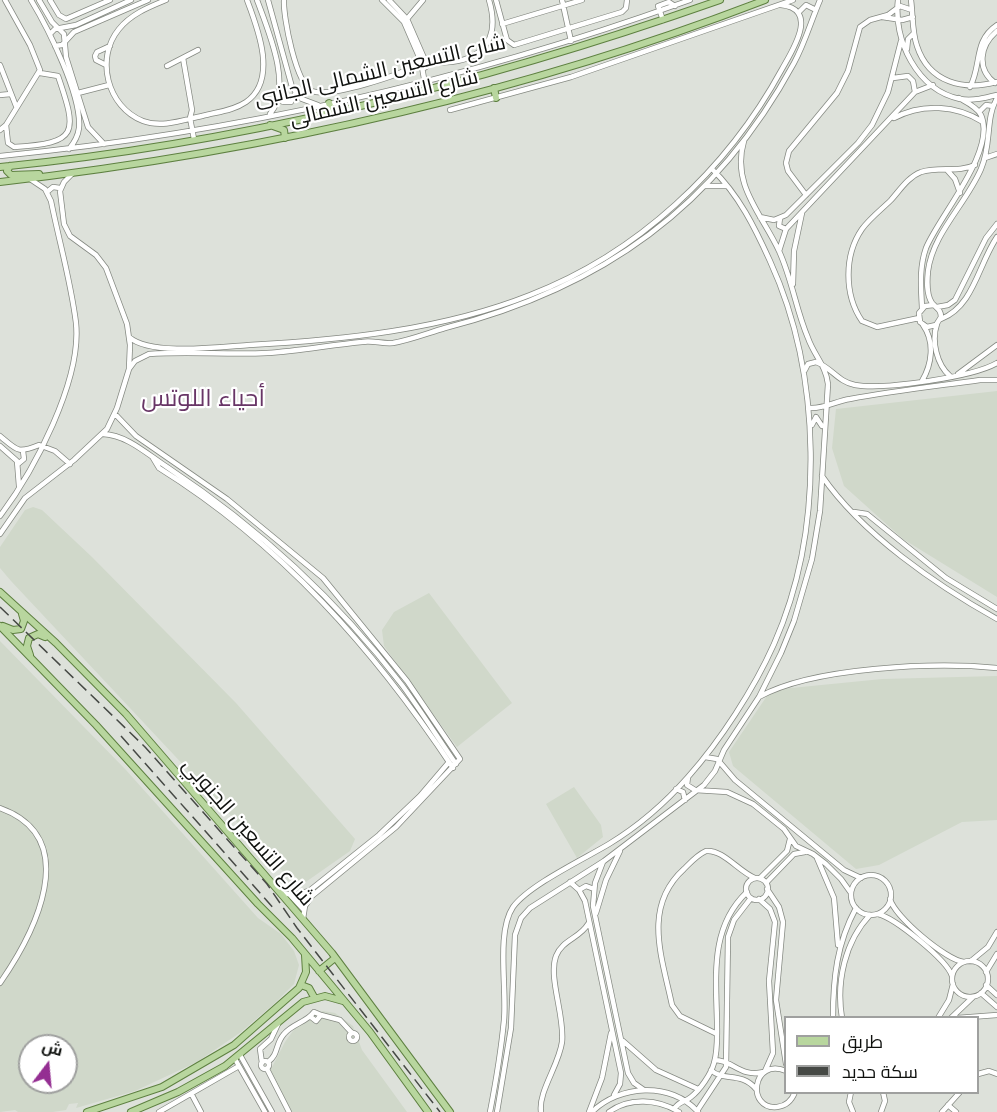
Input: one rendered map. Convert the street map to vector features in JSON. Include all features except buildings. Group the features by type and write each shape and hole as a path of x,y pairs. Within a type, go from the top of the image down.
{"main road":[{"name":"شارع التسعين الشمالى","path":"0,167 202,138 332,112 426,90 574,50 720,0"},
{"name":"شارع التسعين الشمالى","path":"0,182 72,174 285,138 494,88 609,53 765,0"},
{"path":"685,28 688,38"},
{"path":"605,41 603,48 609,53"},
{"path":"574,50 582,56 581,62"},
{"path":"494,88 496,98"},
{"path":"329,103 332,112"},
{"path":"268,125 284,130 285,138"},
{"path":"11,166 7,171 11,175 44,174 50,176"},
{"name":"شارع التسعين الجنوبي","path":"0,592 56,643 126,714 335,958 450,1112"},
{"path":"0,625 13,630 21,629 24,621 20,611"},
{"name":"شارع التسعين الجنوبي","path":"0,625 305,954 346,1002 428,1112"},
{"path":"31,656 27,643 33,635 40,634 56,643"},
{"path":"87,1112 137,1097 187,1075 207,1064 261,1025 301,985 306,972 305,954"},
{"path":"319,971 335,958"},
{"path":"301,985 309,988 314,998"},
{"path":"131,1112 191,1086 214,1073 238,1057 298,1006 314,998 331,997 346,1002"},
{"path":"207,1064 207,1071 214,1073"},
{"path":"187,1075 193,1079 191,1086"}],"street":[{"path":"4,0 30,45 40,73"},
{"path":"31,0 55,46 79,123 78,135 69,149"},
{"path":"39,0 52,22 60,28 65,41 66,57 86,121 91,132 104,144"},
{"path":"50,0 59,15 66,19 110,0"},
{"path":"50,34 131,0"},
{"path":"55,46 65,41 74,32 148,0 151,7"},
{"path":"166,0 159,1 125,22 110,46 106,65 109,85 119,103 144,121 163,124 239,106 253,96 262,81 263,64 247,0"},
{"path":"257,0 280,84 279,98 268,116"},
{"path":"284,0 284,17 300,78 312,91 323,93 390,78 423,63 453,62 482,52 489,42 494,27 489,0"},
{"path":"382,0 404,22 430,78"},
{"path":"388,0 407,19 423,63 426,90"},
{"path":"407,19 423,0"},
{"path":"496,0 507,40 514,45 622,12 626,8 627,0"},
{"path":"502,24 563,3 582,0"},
{"name":"شارع التسعين الشمالى الجانبى","path":"0,156 69,149 192,130 329,103 574,39 690,0"},
{"path":"450,110 571,77 793,0"},
{"path":"129,369 135,361 149,354 268,353 375,342 392,343 494,316 543,297 633,248 670,218 717,174 744,141 796,60 820,0"},
{"path":"898,0 897,20 901,41 917,69 933,85 959,98 979,112 983,123 982,145 975,165 926,249 920,277 919,318 928,333 931,361 922,381"},
{"path":"911,0 914,33 919,52 930,68 951,82 970,87 996,83"},
{"path":"260,7 268,1 290,81 296,92 311,103 320,105"},
{"path":"663,20 658,11 663,2 675,6"},
{"path":"563,3 574,39 574,50"},
{"path":"129,337 148,347 201,347 280,343 379,331 475,314 534,294 586,268 641,233 712,169 770,92 801,33 801,20 798,13 781,4"},
{"path":"798,13 806,5 816,10"},
{"path":"806,195 788,171 786,163 789,151 837,93 850,65 860,27 897,7 905,6 912,10"},
{"path":"882,17 897,20 913,17"},
{"path":"970,87 981,43 997,25"},
{"path":"996,83 986,75 982,65 983,52 988,40 997,31"},
{"path":"906,53 907,41 914,33"},
{"path":"786,229 779,226 780,218 806,195 867,132 883,106 893,78 901,41"},
{"path":"106,65 96,60 95,56 98,51 110,46"},
{"path":"167,66 198,50"},
{"path":"183,58 192,110 190,118 194,139"},
{"path":"0,65 16,106"},
{"path":"0,130 6,125 16,106 40,73"},
{"path":"6,125 8,143 14,147 59,141 68,133 71,121 58,76 40,73"},
{"path":"974,78 986,75"},
{"path":"893,78 908,76 915,84 915,92"},
{"path":"78,93 109,85"},
{"path":"779,251 786,229 802,210 915,92 922,87 933,85"},
{"path":"279,98 283,102 291,102 296,92"},
{"path":"770,92 775,95"},
{"path":"0,95 11,94"},
{"path":"959,98 976,100 997,97"},
{"path":"950,376 939,361 935,334 939,322 935,306 929,295 928,271 934,250 971,189 985,158 993,106 997,97"},
{"path":"979,112 986,105 993,106"},
{"path":"891,119 912,111 940,108 962,112 983,123"},
{"path":"192,110 198,116 202,138"},
{"path":"79,123 86,121"},
{"path":"990,131 994,138"},
{"path":"744,141 741,173 751,202 779,251 812,348 824,366 844,382 877,386 957,375 988,368 997,363"},
{"path":"985,158 997,154"},
{"path":"919,318 877,327 864,322 852,296 850,258 855,243 865,226 910,179 927,171 975,165"},
{"path":"490,1112 502,1040 505,930 511,911 530,891 612,842 688,777 715,743 774,643 789,599 806,522 810,486 810,408 804,370 782,288 741,204 712,169"},
{"path":"947,170 955,179 960,194"},
{"path":"0,534 25,498 70,464 103,434 115,414 129,369 129,337 125,317 106,268 96,255 72,239 66,231 60,188 72,174"},
{"path":"0,516 18,490 42,445 67,386 76,333 47,192 39,183 28,179"},
{"path":"705,186 728,187"},
{"path":"47,192 53,187 60,188"},
{"path":"741,204 744,196 751,202"},
{"path":"793,293 794,251 802,210"},
{"path":"759,217 780,218"},
{"path":"921,308 945,306 955,300 986,238 997,224"},
{"path":"923,325 930,327 954,313 964,304 997,237"},
{"path":"921,297 929,295"},
{"path":"404,327 406,339"},
{"path":"375,342 379,331"},
{"path":"957,375 997,345"},
{"path":"800,354 807,353 812,348"},
{"path":"804,370 812,362 824,366"},
{"path":"497,1112 511,1028 515,931 524,914 604,861 698,790 715,771 724,750 759,697 785,644 812,559 822,476 828,384 824,366"},
{"path":"988,368 990,379"},
{"path":"810,408 877,394 990,379 997,380"},
{"path":"877,386 877,394"},
{"path":"115,414 136,436 227,499 324,578 407,681 460,759 396,827 312,896 304,910 303,922"},
{"path":"810,431 815,417 820,418 824,428"},
{"path":"103,434 124,439 153,458 215,501 288,561 357,630 402,684 454,766"},
{"path":"0,436 16,449 23,451 42,445 55,451 70,464"},
{"path":"0,446 18,464 18,490"},
{"path":"18,464 24,459 23,451"},
{"path":"153,458 159,468 197,493 254,538 327,605 399,691 450,760"},
{"path":"822,476 854,512 933,579 997,619"},
{"path":"854,512 867,514 946,578 997,609"},
{"path":"759,697 777,688 799,682 879,669 957,665 997,668"},
{"path":"402,684 407,681"},
{"path":"715,743 724,750"},
{"path":"280,893 290,895 309,891 371,842 420,795 456,753"},
{"path":"704,757 714,757 735,780 844,870 861,878"},
{"path":"688,777 687,785 698,790 727,792 745,799 784,829 796,846 816,856 841,879 851,893 856,908 838,952"},
{"path":"676,789 683,792 686,800"},
{"path":"0,808 20,818 35,834 44,853 47,874 32,926 0,983"},
{"path":"681,1099 692,1097 711,1070 715,1060 720,937 729,912 746,889 788,851 790,838 795,829"},
{"path":"807,851 810,842"},
{"path":"595,915 606,880 623,847"},
{"path":"717,1034 680,1016 674,1010 657,920 657,912 667,888 681,871 706,851 718,853 741,872 758,878 767,886 780,907 783,922 776,1000 783,1057 777,1060 772,1058"},
{"path":"751,898 759,899 765,896 767,886 794,854 807,851"},
{"path":"816,856 834,898 838,952 833,984 833,1016"},
{"path":"604,861 594,889 595,915 632,1081 644,1090"},
{"path":"741,872 751,898"},
{"path":"851,893 855,883 861,878 873,876 884,880 889,887 890,898 895,910 950,958 964,962 970,961 982,952 997,932"},
{"path":"570,882 579,890 585,901 591,940 621,1073 620,1084 614,1095"},
{"path":"579,890 586,886 594,889"},
{"path":"290,895 304,910"},
{"path":"590,1112 614,1095 644,1090 666,1093 681,1099 698,1111 722,1076 726,1062 728,938 734,920 751,898"},
{"path":"878,914 887,906 890,898"},
{"path":"756,1089 758,1080 772,1058 769,981 775,922 770,909 759,899"},
{"path":"856,908 870,915 878,914 889,918 941,960 953,984 948,1002 939,1016"},
{"path":"842,1016 840,998 846,954 852,937 870,915"},
{"path":"542,1112 542,1099 556,1066 563,1033 555,957 561,946 577,936 589,923"},
{"path":"577,936 591,940"},
{"path":"952,1016 986,986 986,972 997,956"},
{"path":"505,960 514,960"},
{"path":"970,961 981,965 986,972"},
{"path":"952,978 955,970 964,962"},
{"path":"598,969 606,967"},
{"path":"953,984 962,995 978,994 997,1007"},
{"path":"986,986 997,995"},
{"path":"948,1002 954,1002 958,1009"},
{"path":"290,1112 267,1069 262,1068 275,1056 285,1032 311,1017 315,1011 323,1027"},
{"path":"979,1016 997,1016"},
{"path":"311,1017 314,1020 320,1018 340,1020 352,1033"},
{"path":"265,1063 260,1049 269,1040 278,1024"},
{"path":"590,1112 605,1066 611,1027"},
{"path":"621,1039 656,1070 698,1089"},
{"path":"238,1057 239,1066 266,1112"},
{"path":"238,1057 251,1073 272,1112"},
{"path":"715,1060 726,1062 745,1073 764,1072 774,1068 784,1070"},
{"path":"159,1112 239,1066"},
{"path":"711,1070 722,1076 740,1077 756,1089 760,1099 773,1107 788,1103 794,1094"},
{"path":"979,1074 986,1071 997,1074"},
{"path":"245,1076 251,1073"},
{"path":"620,1084 628,1084 632,1081"},
{"path":"850,1094 848,1109 853,1112"},
{"path":"885,1094 887,1112"},
{"path":"942,1112 958,1094"},
{"path":"192,1095 201,1112"},
{"path":"692,1097 702,1104"},
{"path":"609,1112 638,1101 659,1103 676,1110 681,1099"},
{"path":"659,1103 666,1112"},
{"path":"881,1112 885,1105"},
{"path":"948,1105 956,1112"}],"shaded area":[{"path":"997,391 997,597 903,539 844,486 832,448 836,409"},
{"path":"33,507 42,510 92,557 236,703 355,839 350,851 300,886 292,881 11,581 0,568 0,547 25,510"},
{"path":"429,593 512,703 457,747 384,646 382,630 394,612"},
{"path":"0,641 126,770 258,918 281,934 294,951 299,965 294,984 274,1004 241,1032 197,1062 135,1091 76,1108 78,1103 69,1104 66,1110 53,1112 18,1112 15,1110 0,1112"},
{"path":"997,676 997,820 962,822 879,865 856,869 733,766 729,752 771,690 882,679"},
{"path":"574,787 601,825 603,837 577,858 546,804"},
{"path":"323,1011 335,1013 353,1026 362,1050 407,1112 289,1112 270,1071 285,1042 303,1017"}],"railway":[{"path":"0,607 145,747 267,884 297,928 440,1112"},
{"path":"121,736 276,911"}],"district":[{"name":"أحياء اللوتس","path":"203,399"}]}
